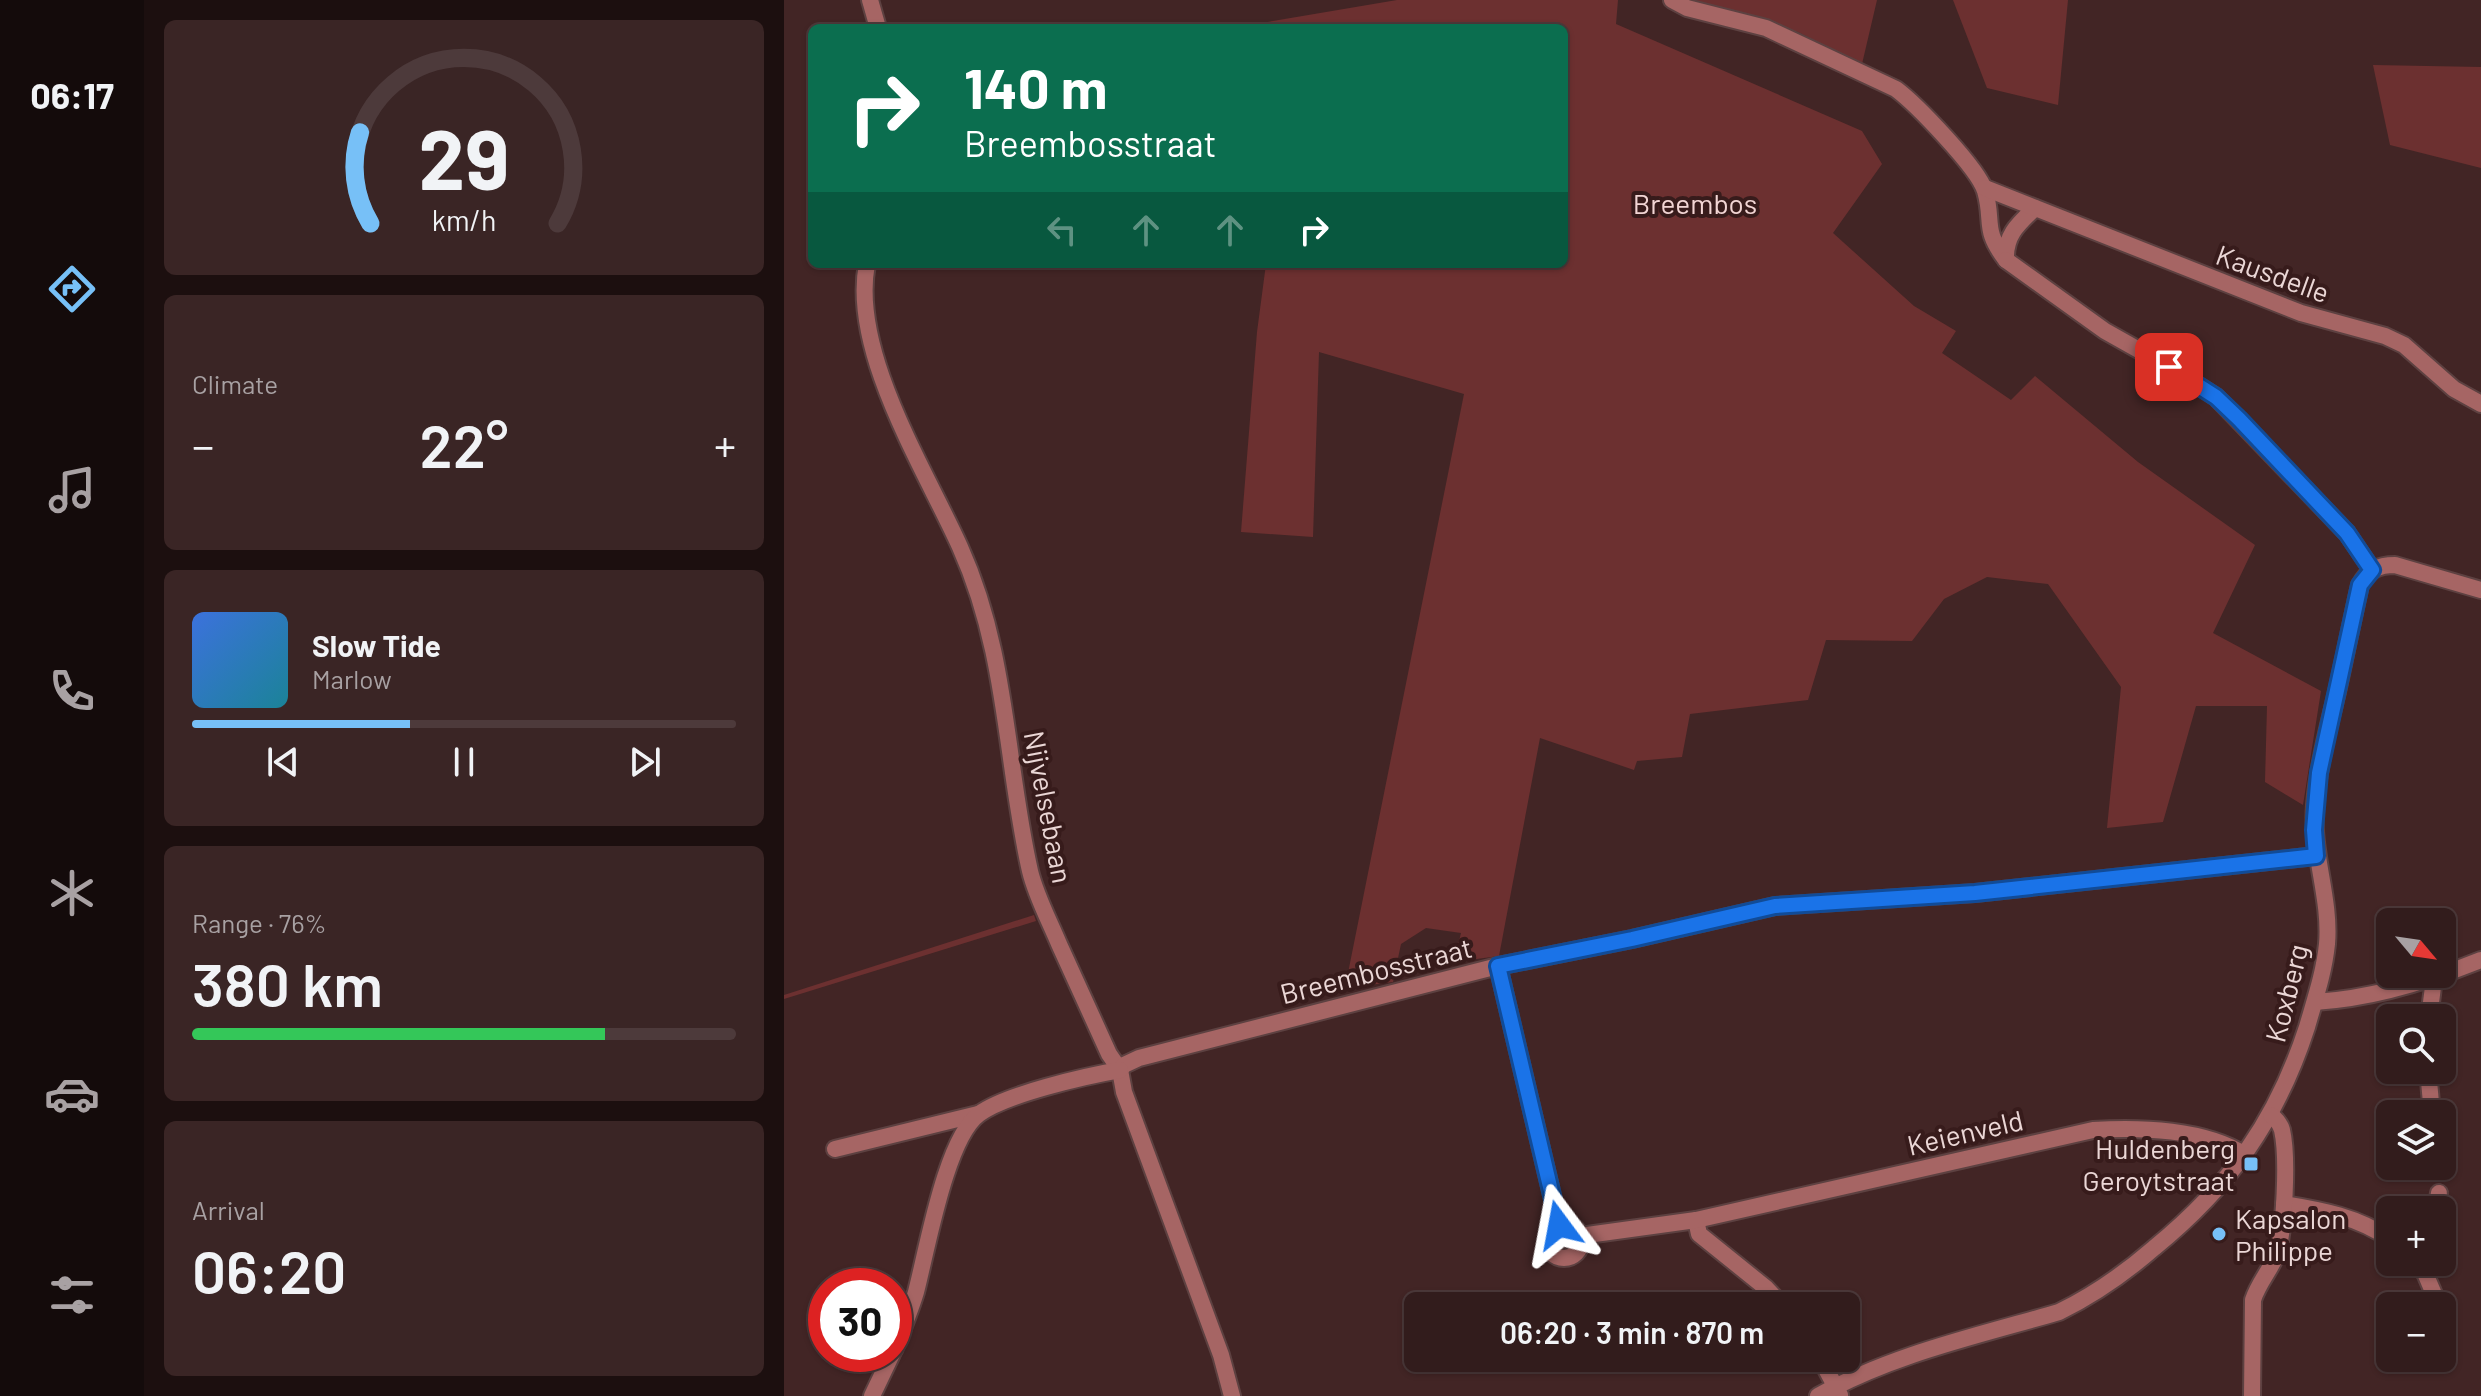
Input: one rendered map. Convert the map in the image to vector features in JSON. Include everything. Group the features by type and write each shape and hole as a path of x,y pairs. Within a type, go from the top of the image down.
{"street":[{"path":"870,0 877,24"},
{"path":"1672,0 1687,8 1766,28 1896,89 1925,113 1985,188 1989,229 1995,245 2006,260 2105,331 2216,397 2347,533 2372,570 2395,565 2481,590"},
{"name":"Kausdelle","path":"1985,188 2301,313 2385,336 2404,345 2454,389 2481,404"},
{"path":"2006,260 2005,246 2010,233 2035,208"},
{"name":"Nijvelsebaan","path":"866,268 866,315 892,403 960,547 986,618 999,668 1034,887 1109,1054 1120,1070 1124,1092 1221,1355 1232,1396"},
{"name":"Koxberg","path":"1818,1396 1838,1391 1905,1356 2059,1312 2082,1302 2120,1277 2170,1235 2224,1183 2245,1155 2271,1115 2297,1058 2315,1002 2327,942 2327,920 2314,830 2319,773 2360,585 2372,570"},
{"name":"Breembosstraat","path":"835,1149 978,1114 1045,1088 1120,1070 1139,1058 1498,966 1775,906 1975,893 2316,856"},
{"path":"2456,970 2481,960"},
{"path":"1498,966 1559,1225"},
{"path":"2315,1002 2393,988"},
{"path":"912,1304 956,1146 978,1114"},
{"path":"2252,1396 2253,1300 2275,1257 2284,1204 2281,1128 2271,1115"},
{"name":"Keienveld","path":"1580,1236 1696,1220 2093,1130 2133,1127 2221,1141 2245,1155"},
{"path":"2284,1204 2350,1218 2376,1229"},
{"path":"1696,1220 1699,1234 1770,1292"},
{"path":"1559,1225 1575,1228 1580,1236 1577,1252 1568,1258 1553,1254 1547,1240 1552,1229 1559,1225"},
{"path":"872,1396 883,1372"},
{"path":"1828,1372 1838,1391"}],"green space":[{"name":"Breembos","path":"1397,0 1618,0 1616,24 1862,131 1882,164 1833,233 1914,306 1956,331 1942,353 2011,400 2035,376 2138,462 2255,545 2213,633 2321,691 2303,805 2265,782 2267,706 2196,706 2163,822 2107,828 2121,687 2048,584 1987,577 1944,599 1912,641 1826,640 1808,700 1690,714 1682,757 1637,761 1634,770 1540,738 1499,956 1454,962 1461,933 1426,928 1401,944 1393,982 1345,988 1464,394 1319,352 1313,537 1241,532 1257,332 1265,268 1568,268 1568,24 1256,24"},
{"path":"1694,0 1877,0 1862,64 1798,32"},
{"path":"1953,0 2068,0 2058,105 1987,88"},
{"path":"2373,65 2481,67 2481,168 2390,145"},
{"path":"1034,915 1036,921 784,999 784,995"}],"place":[{"name":"Huldenberg Geroytstraat","path":"2251,1164"},
{"name":"Kapsalon Philippe","path":"2219,1234"}],"route":[{"path":"1559,1225 1498,966 1775,906 1975,893 2316,856 2314,830 2319,773 2360,585 2372,570 2347,533 2239,419 2216,397 2169,367"}]}
